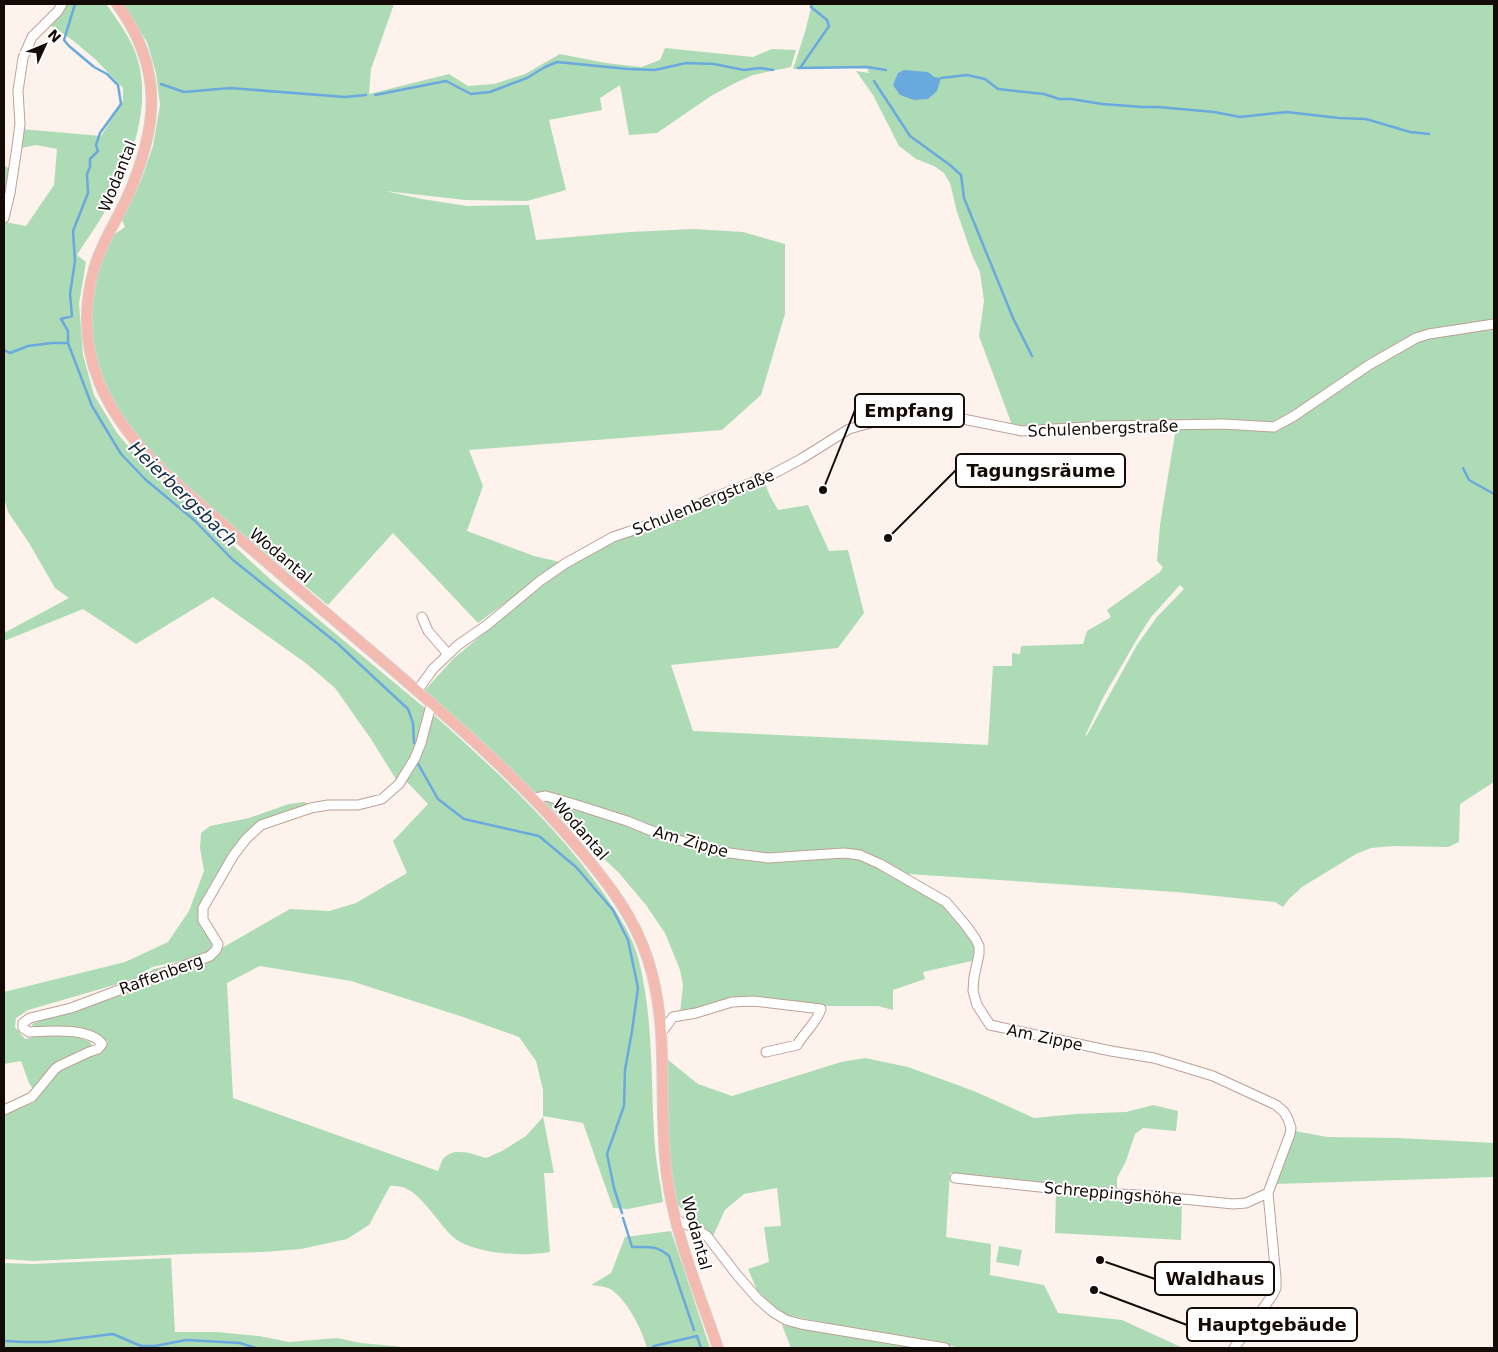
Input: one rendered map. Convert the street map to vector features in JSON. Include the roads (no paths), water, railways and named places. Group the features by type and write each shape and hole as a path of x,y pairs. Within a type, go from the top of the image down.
{"main road":[{"name":"Wodantal","path":"117,4 136,32 146,60 151,84 152,110 142,157 125,201 97,260 91,284 88,312 89,344 95,371 103,393 127,432 145,454 168,477 433,704 484,749 534,798 600,873 626,910 641,939 656,993 661,1033 667,1176 676,1220 690,1269 718,1348"}],"street":[{"path":"4,218 13,177 20,124 18,91 23,58 32,37 58,11 62,4"},
{"name":"Schulenbergstraße","path":"417,690 433,669 458,645 487,625 540,581 566,563 613,537 678,515 710,499 769,476 801,459 849,429 888,421 921,418 963,419 1022,431 1102,426 1223,424 1274,426 1294,416 1343,381 1416,338 1429,334 1494,324"},
{"path":"422,617 428,631 448,654"},
{"name":"Raffenberg","path":"4,1110 32,1097 59,1066 98,1049 102,1044 99,1040 88,1035 75,1032 48,1030 29,1032 23,1028 23,1023 30,1018 71,1008 210,956 216,950 218,944 203,920 204,908 233,856 246,839 261,825 304,810 328,806 358,805 382,799 399,784 415,758 433,704"},
{"name":"Am Zippe","path":"534,798 546,796 627,821 667,837 722,852 768,858 844,852 860,855 880,864 946,902 964,923 979,946 973,991 977,1005 990,1025 1111,1051 1154,1058 1190,1068 1220,1078 1276,1105 1284,1112 1291,1128 1268,1192 1276,1288 1234,1348"},
{"path":"661,1033 673,1017 696,1013 732,1002 754,1001 821,1009 819,1016 797,1045 766,1052"},
{"name":"Schreppingshöhe","path":"955,1178 1086,1192 1156,1196 1233,1204 1246,1203 1268,1192"},
{"path":"676,1220 695,1228 707,1236 758,1299 786,1320 945,1348"}],"water":[{"path":"904,70 928,72 934,77 941,78 937,91 928,99 914,100 900,95 893,85 898,73"}],"waterway":[{"name":"Heierbergsbach","path":"75,4 64,40 94,67 107,74 118,85 121,104 100,133 96,145 98,151 90,159 90,167 87,174 88,193 73,231 75,261 70,294 72,316 61,319 68,331 68,343 92,406 121,454 146,480 194,520 233,560 338,644 408,709 413,723 414,743"},
{"path":"800,68 829,26 827,20 811,7 812,4"},
{"path":"375,95 446,81 471,94 490,92 527,78 557,62 628,69 655,70 686,63 714,64 744,70 760,68 773,70"},
{"path":"798,68 867,67 886,70"},
{"path":"941,78 967,75 985,79 998,89 1044,94 1059,99 1102,104 1214,112 1240,117 1287,112 1366,119 1410,132 1429,134"},
{"path":"874,81 910,136 961,175 964,198 1013,318 1032,356"},
{"path":"161,84 184,92 230,88 345,97 366,95"},
{"path":"4,350 10,353 28,346 68,343"},
{"path":"1463,468 1469,480 1494,494"},
{"name":"Heierbergsbach","path":"417,762 438,799 464,819 539,836 576,867 613,910 628,940 638,988 625,1070 624,1106 607,1154 614,1188 622,1213"},
{"name":"Heierbergsbach","path":"623,1218 632,1247 656,1248 669,1256 694,1330"},
{"path":"4,1341 48,1342 113,1334 141,1346 155,1346 186,1340 240,1343 256,1348"},
{"path":"652,1348 697,1336 701,1348"}],"place":[{"name":"Empfang","path":"823,490"},
{"name":"Tagungsräume","path":"888,538"},
{"name":"Waldhaus","path":"1100,1260"},
{"name":"Hauptgebäude","path":"1094,1290"}]}
